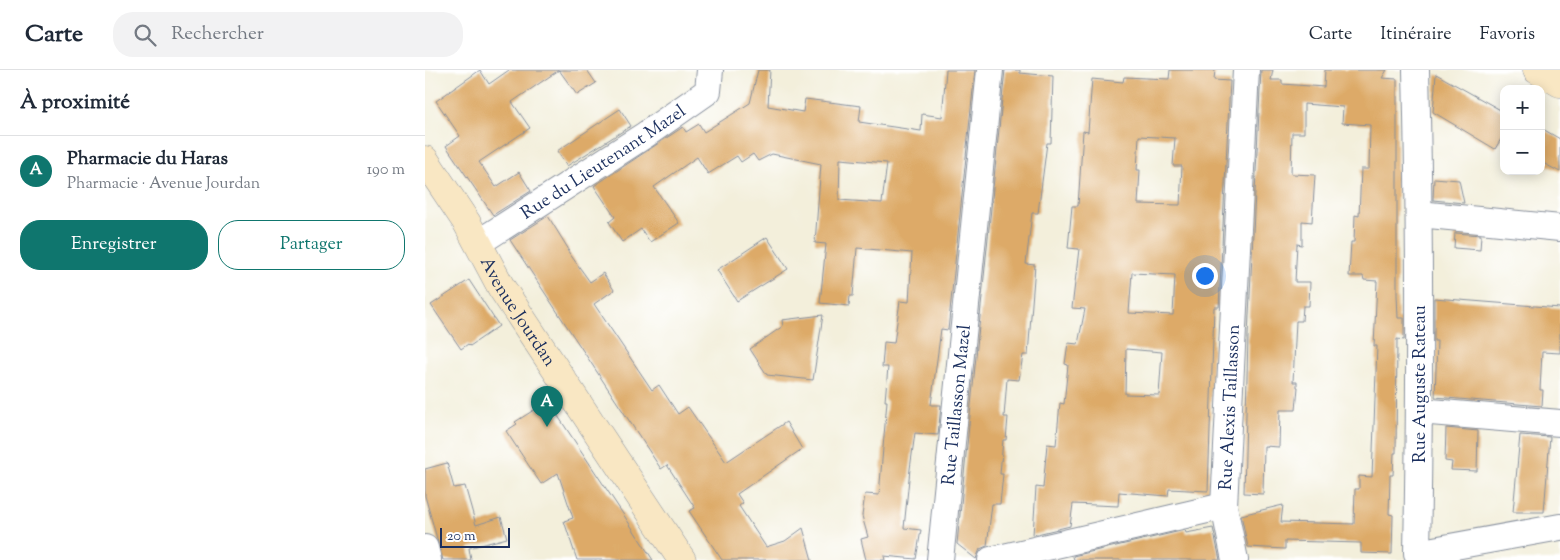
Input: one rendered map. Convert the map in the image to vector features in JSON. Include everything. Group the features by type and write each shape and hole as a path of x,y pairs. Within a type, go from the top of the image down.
{"main road":[{"path":"1537,70 1560,83"},
{"name":"Avenue Jourdan","path":"425,160 467,223 501,287 682,560"}],"street":[{"name":"Rue du Lieutenant Mazel","path":"478,243 645,135 708,90 711,70"},
{"name":"Rue Taillasson Mazel","path":"941,560 990,70"},
{"name":"Rue Alexis Taillasson","path":"991,560 1224,506 1245,70"},
{"name":"Rue Auguste Rateau","path":"1416,70 1419,214 1417,553 1560,527"},
{"path":"1419,214 1560,228"},
{"path":"1419,411 1560,422"},
{"path":"1224,506 1235,560"},
{"path":"425,548 428,560"}],"building":[{"path":"480,70 489,84 509,70 559,70 512,102 530,128 479,162 496,187 519,172 531,191 493,215 446,146 460,136 436,101"},
{"path":"559,70 587,70 596,83 577,95"},
{"path":"758,70 770,70 768,106 803,112 805,99 861,106 859,122 921,131 922,114 942,117 946,70 975,70 948,330 941,329 931,405 941,405 938,435 915,433 910,469 904,528 921,530 916,559 884,556 885,560 866,560 861,539 868,537 862,516 865,494 879,495 887,401 885,401 888,367 882,367 884,342 894,343 900,301 909,302 912,253 857,248 853,296 850,296 849,306 820,303 826,244 815,243 821,164 772,154 758,161 753,154 741,162 737,156 708,174 697,157 654,187 679,223 650,242 641,229 622,242 609,222 615,217 594,186 683,127 686,132 699,124 704,132 750,103","holes":["840,159 887,163 882,203 839,200"]},
{"path":"1005,70 1020,70 1020,73 1053,76 1051,143 1047,143 1038,213 1032,213 1026,264 1035,265 1028,355 1023,355 1019,380 1007,379 1004,417 1008,417 1006,440 1003,440 1000,474 1003,474 1000,504 992,504 987,546 980,549 976,559 957,544"},
{"path":"1170,70 1215,70 1214,80 1230,81 1219,307 1214,307 1208,491 1169,489 1168,496 1119,492 1118,506 1073,504 1070,526 1033,535 1036,487 1043,488 1047,444 1056,445 1060,403 1064,404 1068,365 1065,364 1068,343 1078,344 1085,309 1072,308 1079,249 1068,248 1072,206 1078,206 1083,131 1088,132 1092,79 1123,82 1124,77 1169,79","holes":["1139,136 1175,138 1173,166 1182,166 1180,205 1138,204","1132,273 1175,275 1173,315 1129,313","1126,349 1162,352 1159,395 1125,394"]},
{"path":"1261,70 1273,70 1271,80 1282,80 1282,84 1324,87 1325,70 1387,70 1382,78 1397,79 1397,295 1398,318 1404,318 1404,340 1397,339 1396,453 1394,453 1393,475 1390,475 1389,514 1393,515 1392,554 1361,553 1361,543 1285,541 1285,549 1248,547 1241,515 1283,505 1281,522 1354,524 1355,489 1359,489 1359,476 1372,477 1377,346 1374,346 1377,281 1364,280 1363,276 1349,276 1351,242 1354,242 1355,215 1359,216 1361,169 1369,169 1370,125 1342,123 1343,107 1304,104 1304,133 1292,133 1291,174 1315,175 1312,222 1302,221 1302,245 1297,244 1295,282 1310,282 1309,306 1303,306 1302,321 1296,321 1293,382 1297,382 1298,387 1296,410 1280,410 1279,447 1264,446 1263,494 1244,493 1248,336"},
{"path":"1436,74 1500,110 1500,141 1495,149 1433,112"},
{"path":"620,109 631,126 567,166 557,151"},
{"path":"1545,130 1560,139 1560,172 1545,164"},
{"path":"1434,178 1459,180 1464,203 1433,200"},
{"path":"548,216 569,250 567,250 590,282 603,273 614,290 594,304 652,390 659,385 678,414 688,407 726,462 786,422 802,449 737,494 743,503 739,506 766,547 785,541 803,528 812,560 722,560 689,511 695,508 667,465 661,469 510,240"},
{"path":"1455,233 1481,235 1480,250 1454,248"},
{"path":"767,237 788,269 737,301 717,270"},
{"path":"469,280 499,326 470,346 468,344 461,349 431,305"},
{"path":"1434,298 1560,308 1560,353 1542,352 1540,390 1543,390 1542,406 1435,397 1437,341 1434,341"},
{"path":"823,315 813,380 767,375 750,349 783,326 782,320"},
{"path":"548,401 653,560 577,560 564,521 573,518 558,473 541,484 506,431 517,424 515,422"},
{"path":"1446,428 1478,431 1477,471 1451,470 1452,462 1445,461"},
{"path":"1520,435 1550,437 1544,512 1513,512"},
{"path":"447,463 454,488 465,486 476,525 501,517 507,538 469,548 471,560 443,560 425,496 425,469"},
{"path":"1213,528 1220,560 1074,560 1073,556 1185,530 1186,533"}],"place":[{"name":"Pharmacie du Haras","path":"547,427"}]}
